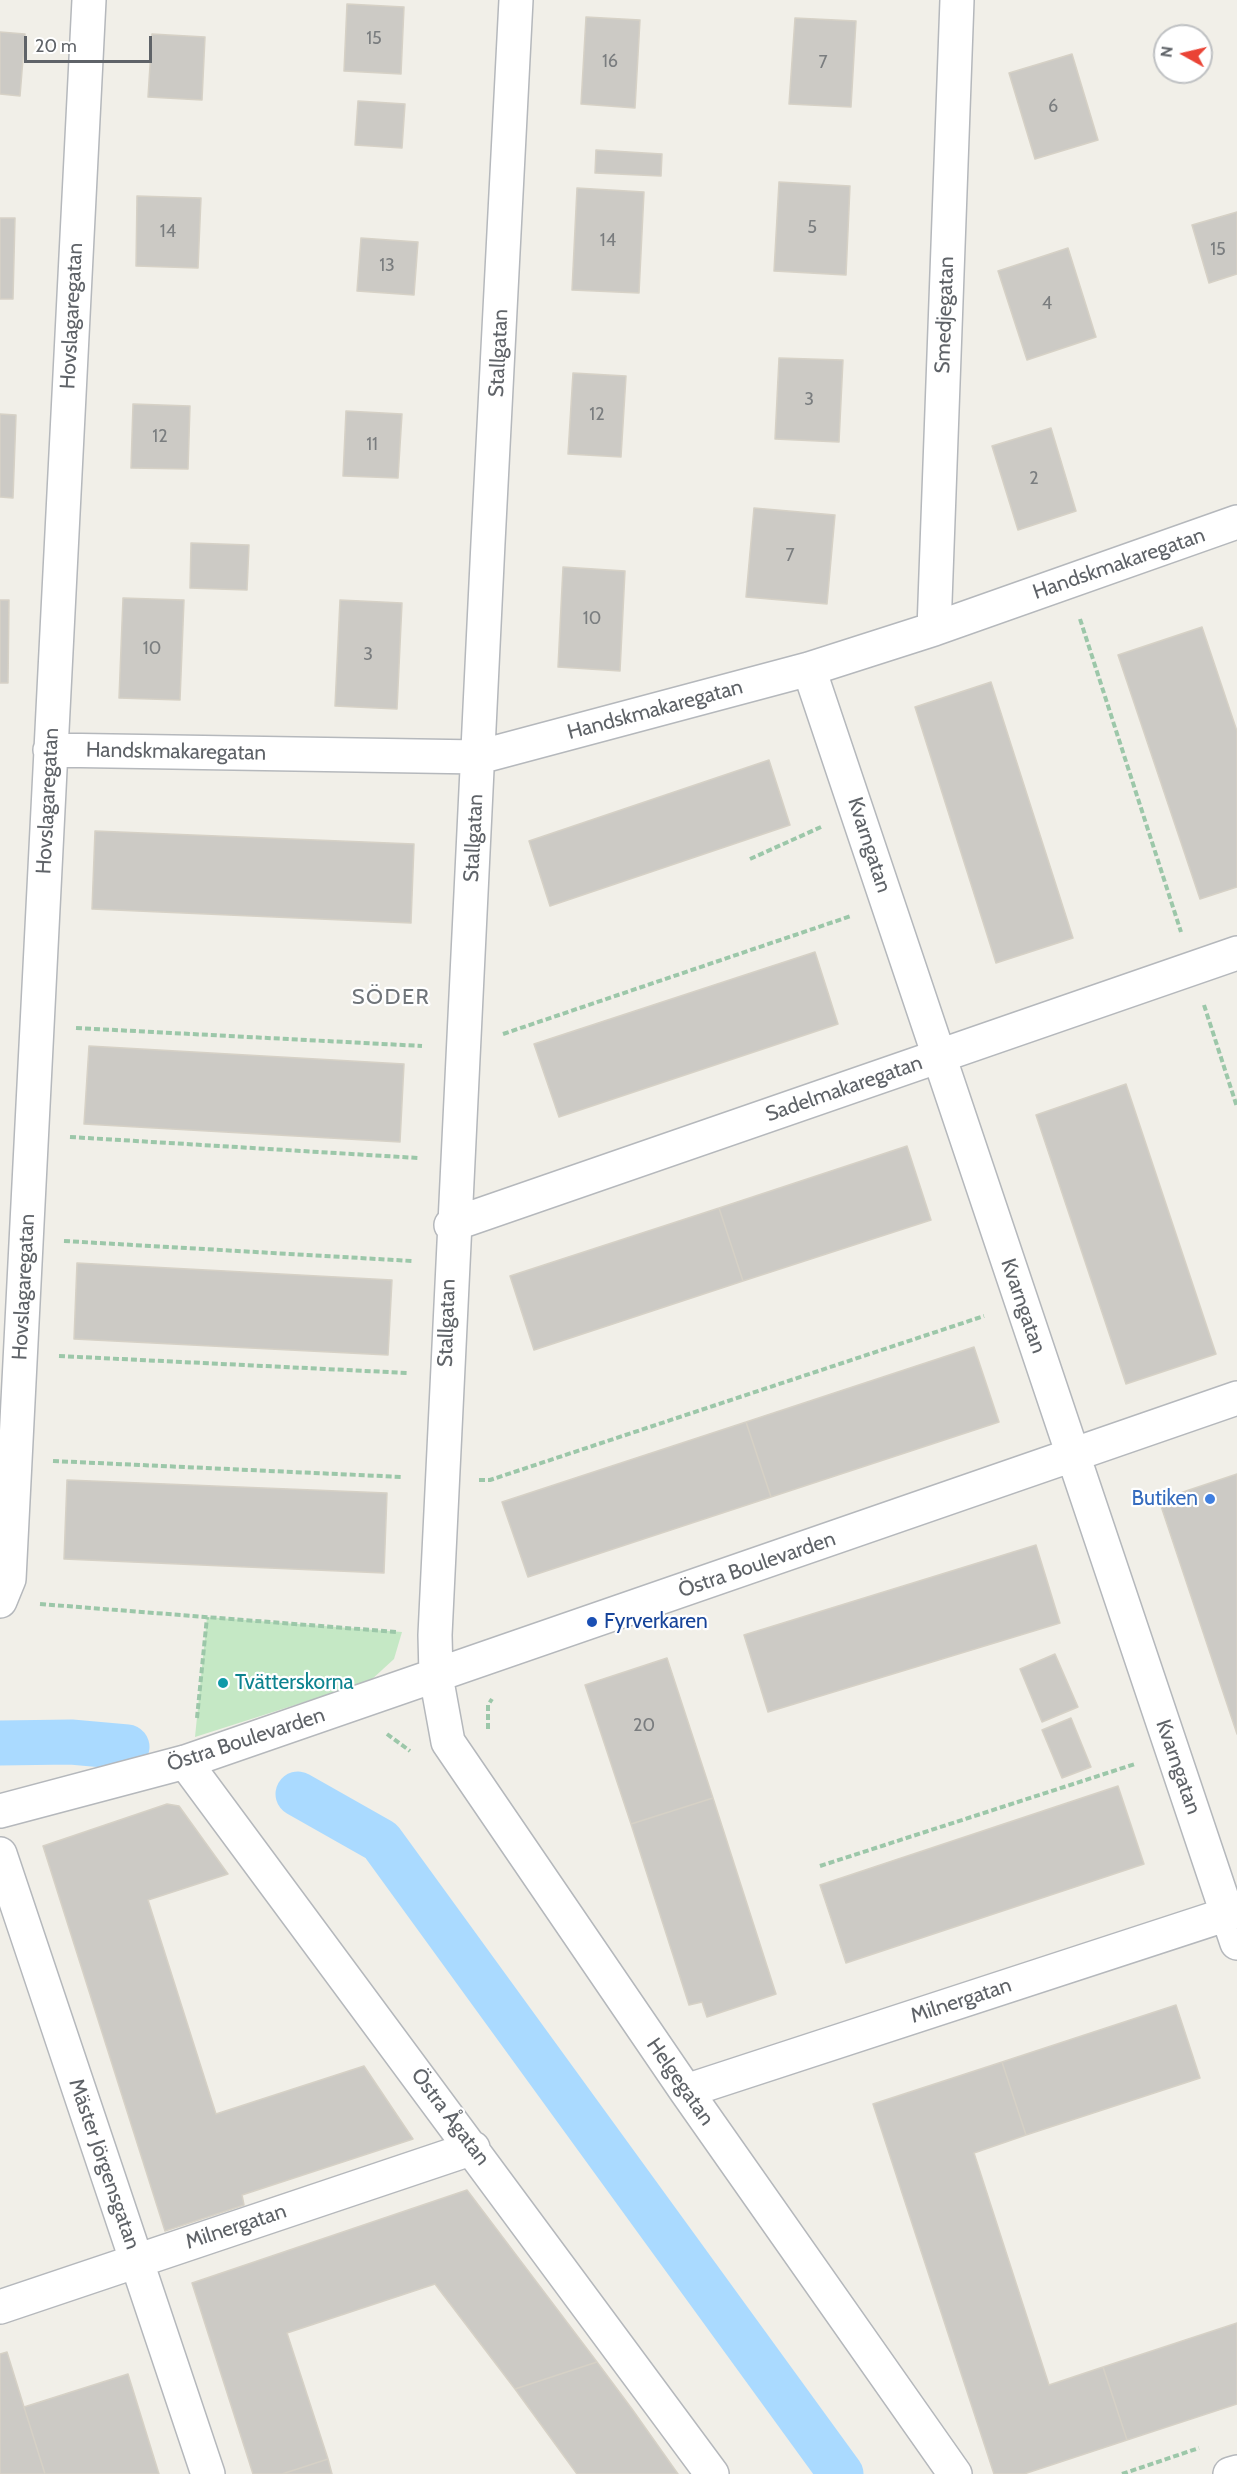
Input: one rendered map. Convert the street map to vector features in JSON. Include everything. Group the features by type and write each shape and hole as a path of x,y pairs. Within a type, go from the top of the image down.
{"street":[{"name":"Hovslagaregatan","path":"0,1600 9,1580 89,0"},
{"name":"Stallgatan","path":"436,1676 435,1635 449,1263 479,757 516,0"},
{"name":"Smedjegatan","path":"934,629 957,0"},
{"name":"Handskmakaregatan","path":"50,750 479,757 809,669 934,629 1237,522"},
{"name":"Kvarngatan","path":"809,669 1173,1751 1234,1923"},
{"name":"Sadelmakaregatan","path":"451,1225 1237,953"},
{"name":"Östra Boulevarden","path":"0,1811 185,1762 1237,1398"},
{"name":"Helgegatan","path":"436,1676 448,1742 686,2091 955,2474"},
{"name":"Östra Ågatan","path":"185,1762 473,2148 712,2474"},
{"name":"Mäster Jörgensgatan","path":"0,1854 208,2474"},
{"name":"Milnergatan","path":"686,2091 1234,1923"},
{"name":"Milnergatan","path":"0,2307 136,2259 473,2148"},
{"path":"1230,2474 1237,2472"}],"path":[{"path":"1068,582 1237,1107"},
{"path":"750,859 858,811"},
{"path":"37,1026 462,1048 888,904"},
{"path":"32,1134 455,1161"},
{"path":"26,1239 449,1263"},
{"path":"15,1459 490,1480 1022,1303"},
{"path":"20,1354 445,1375"},
{"path":"0,1600 435,1635"},
{"path":"820,1866 1173,1751"},
{"path":"1122,2474 1206,2446"}],"green space":[{"path":"207,1617 402,1632 394,1659 370,1681 195,1737"}],"building":[{"path":"347,4 404,7 401,74 344,71"},
{"path":"586,17 640,20 635,108 581,104"},
{"path":"795,18 856,21 851,107 789,104"},
{"path":"0,32 25,34 20,96 0,94"},
{"path":"152,34 205,37 202,100 148,97"},
{"path":"1072,54 1098,140 1035,159 1009,73"},
{"path":"358,101 405,104 402,148 355,145"},
{"path":"596,150 662,154 661,176 595,173"},
{"path":"779,182 850,186 846,275 774,271"},
{"path":"577,188 644,192 639,293 572,290"},
{"path":"137,196 201,198 198,268 136,266"},
{"path":"1237,212 1237,274 1209,283 1192,225"},
{"path":"0,218 15,218 13,299 0,299"},
{"path":"361,238 418,242 414,295 357,291"},
{"path":"1068,248 1096,337 1027,360 998,271"},
{"path":"779,358 843,360 839,442 775,439"},
{"path":"573,373 626,376 621,457 568,454"},
{"path":"133,404 190,406 188,469 131,468"},
{"path":"346,411 402,414 398,478 343,476"},
{"path":"0,414 16,415 13,498 0,497"},
{"path":"1051,428 1076,511 1018,530 992,446"},
{"path":"754,508 835,515 827,604 746,597"},
{"path":"191,543 249,545 247,590 190,588"},
{"path":"563,567 625,571 620,671 558,667"},
{"path":"123,598 184,600 180,700 119,698"},
{"path":"0,600 9,600 8,683 0,683"},
{"path":"340,600 402,603 397,709 335,706"},
{"path":"1202,627 1237,731 1237,887 1200,899 1118,655"},
{"path":"991,682 1073,938 996,963 915,707"},
{"path":"769,760 790,825 550,906 529,841"},
{"path":"95,831 414,844 411,923 92,909"},
{"path":"815,952 838,1024 559,1117 534,1044"},
{"path":"89,1046 404,1064 400,1142 84,1124"},
{"path":"1126,1084 1216,1354 1126,1384 1036,1115"},
{"path":"907,1146 931,1220 743,1281 719,1208"},
{"path":"719,1208 743,1281 534,1350 510,1276"},
{"path":"77,1263 392,1280 388,1355 74,1339"},
{"path":"974,1347 999,1422 771,1497 746,1422"},
{"path":"746,1422 771,1497 528,1577 502,1502"},
{"path":"1237,1474 1237,1734 1159,1500"},
{"path":"67,1480 387,1493 384,1573 64,1559"},
{"path":"1036,1545 1060,1623 768,1712 744,1635"},
{"path":"1055,1654 1078,1707 1042,1722 1020,1669"},
{"path":"667,1658 713,1798 631,1824 585,1685"},
{"path":"1071,1718 1091,1767 1062,1778 1042,1730"},
{"path":"1118,1786 1144,1864 846,1963 820,1885"},
{"path":"713,1798 776,1994 707,2017 702,2002 689,2005 631,1824"},
{"path":"167,1804 179,1806 228,1874 148,1900 216,2114 364,2066 413,2139 242,2195 244,2205 165,2231 43,1846"},
{"path":"1176,2005 1200,2078 1026,2135 1002,2062"},
{"path":"1002,2062 1026,2135 974,2153 1049,2385 1103,2367 1127,2440 1024,2474 994,2474 873,2104"},
{"path":"467,2190 597,2362 515,2389 435,2284 287,2333 328,2459 282,2474 253,2474 192,2283"},
{"path":"1237,2323 1237,2404 1127,2440 1103,2367"},
{"path":"7,2352 45,2474 0,2474 0,2354"},
{"path":"597,2362 678,2474 577,2474 515,2389"},
{"path":"128,2374 159,2474 45,2474 24,2407"},
{"path":"328,2459 332,2474 282,2474"}],"waterway":[{"path":"0,1743 71,1742 127,1747"},
{"path":"298,1794 381,1841 841,2474"}],"place":[{"name":"Butiken","path":"1210,1499"},
{"name":"Fyrverkaren","path":"592,1622"},
{"name":"Tvätterskorna","path":"223,1683"}],"district":[{"name":"SÖDER","path":"391,998"}]}
